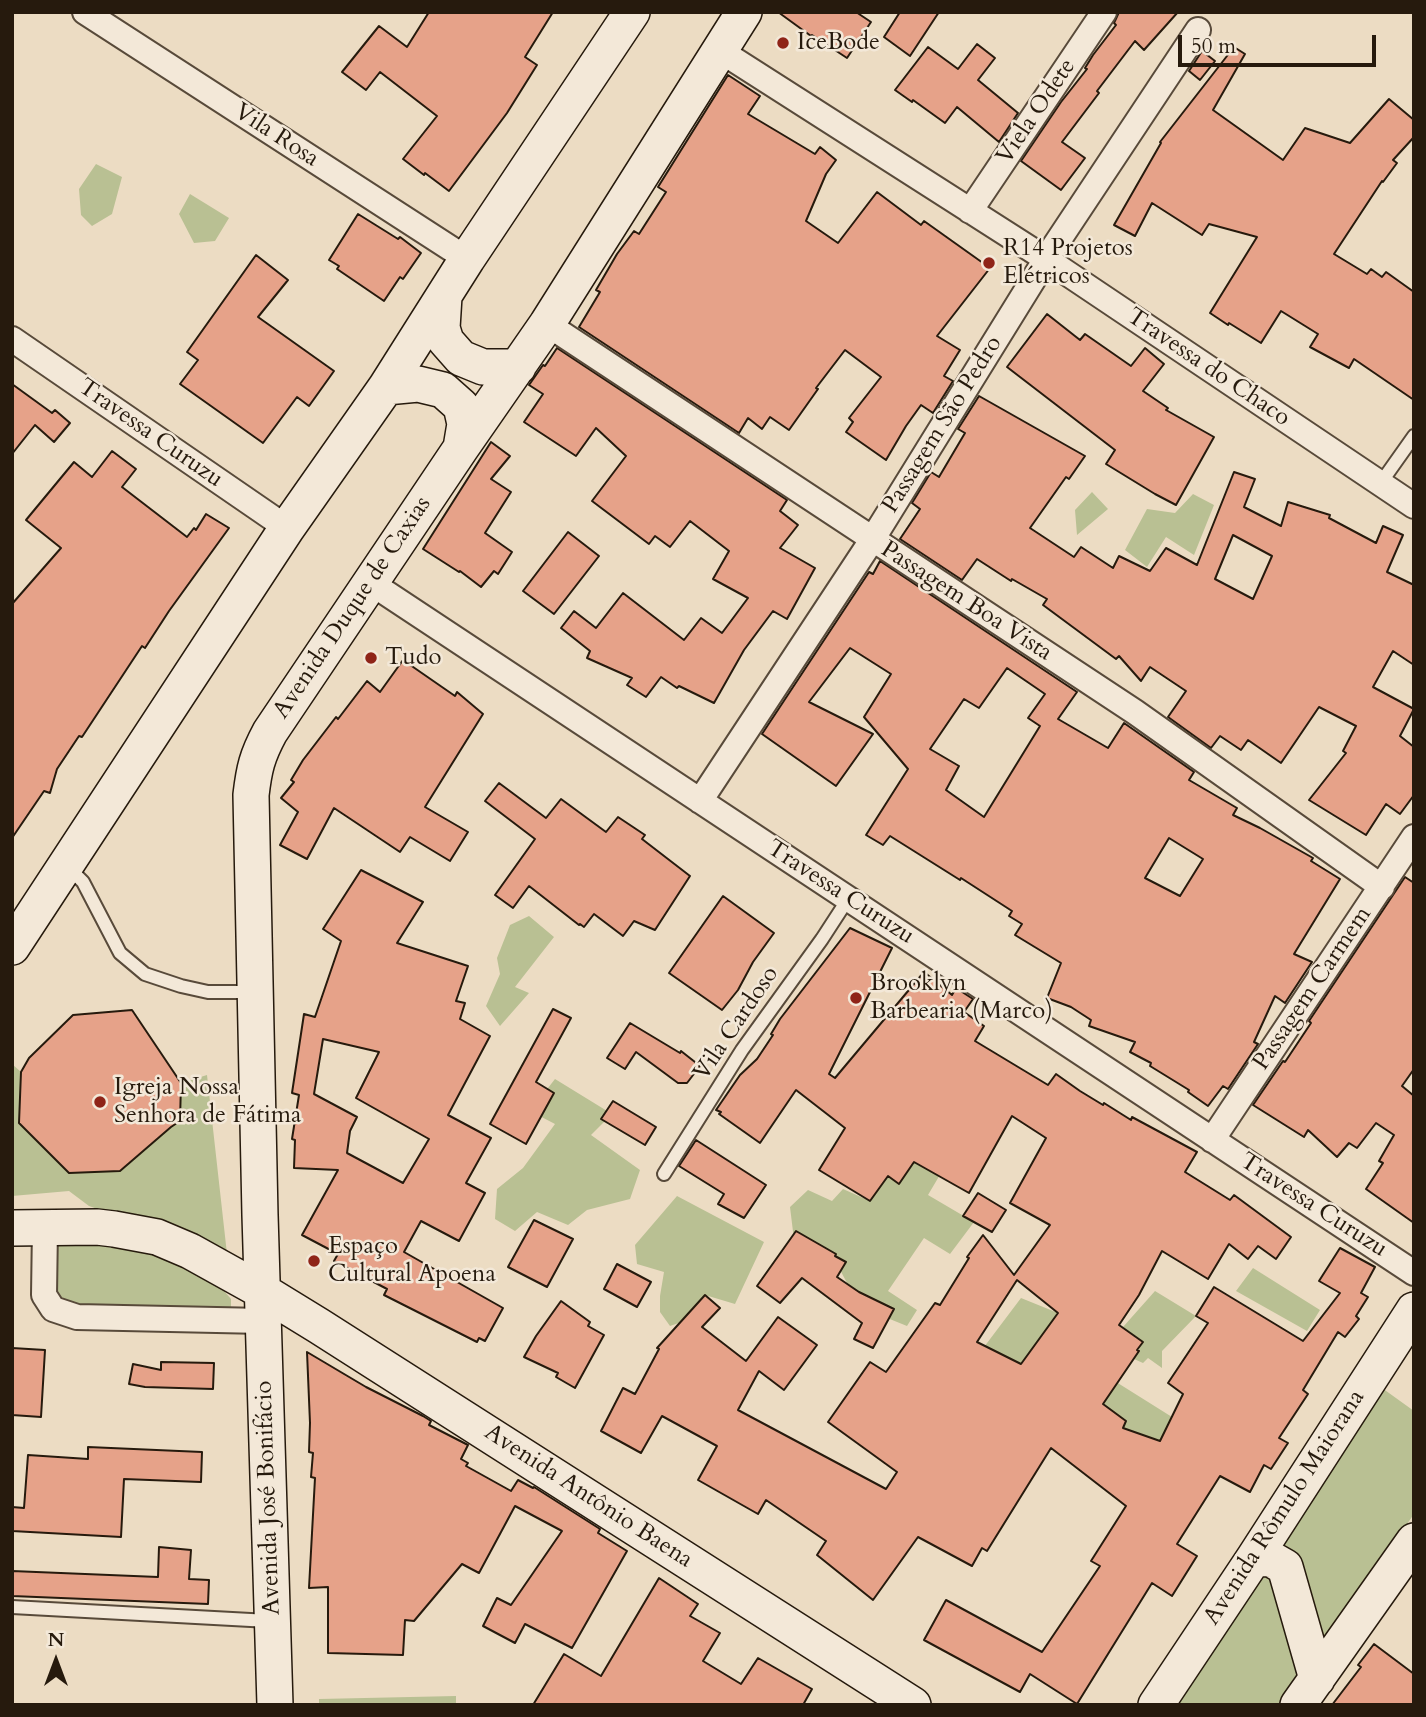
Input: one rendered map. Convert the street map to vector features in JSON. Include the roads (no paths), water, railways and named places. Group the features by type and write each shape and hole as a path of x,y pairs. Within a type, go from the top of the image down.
{"main road":[{"path":"18,926 66,865 287,528 386,387 467,259 632,12"},
{"name":"Avenida Duque de Caxias","path":"263,1306 251,795 254,770 261,749 461,447 547,324 744,12"},
{"path":"444,296 442,328 446,341 461,358 483,367 518,367"},
{"path":"386,387 418,384 443,390 461,406 465,424 461,447"},
{"name":"Avenida Antônio Baena","path":"29,1227 114,1229 158,1237 190,1251 263,1306 319,1325 913,1705"},
{"name":"Avenida José Bonifácio","path":"263,1306 275,1705"},
{"name":"Avenida Rômulo Maiorana","path":"1156,1705 1414,1310"},
{"path":"1308,1692 1414,1541"},
{"path":"1254,1558 1271,1559 1285,1567 1308,1692"}],"street":[{"name":"Vila Rosa","path":"85,12 467,259"},
{"name":"Viela Odete","path":"970,211 1104,12"},
{"name":"Passagem São Pedro","path":"700,802 872,540 1046,259 1198,30"},
{"name":"Travessa do Chaco","path":"719,50 1046,259 1414,506"},
{"name":"Passagem Boa Vista","path":"547,324 1135,712 1381,887"},
{"name":"Travessa Curuzu","path":"12,339 287,528"},
{"name":"Travessa Curuzu","path":"371,583 1414,1273"},
{"name":"Passagem Carmem","path":"1212,1140 1414,837"},
{"path":"29,1227 44,1295 52,1309 77,1317 263,1306"}],"lane":[{"path":"1380,484 1414,436"},
{"path":"66,865 83,882 120,953 145,974 208,992 256,992"},
{"name":"Vila Cardoso","path":"664,1174 742,1050 848,899"},
{"path":"12,1607 272,1621"}],"place":[{"name":"IceBode","path":"783,43"},
{"name":"R14 Projetos Elétricos","path":"989,263"},
{"name":"Tudo","path":"371,658"},
{"name":"Brooklyn Barbearia (Marco)","path":"856,998"},
{"name":"Igreja Nossa Senhora de Fátima","path":"100,1102"},
{"name":"Espaço Cultural Apoena","path":"314,1261"}]}
